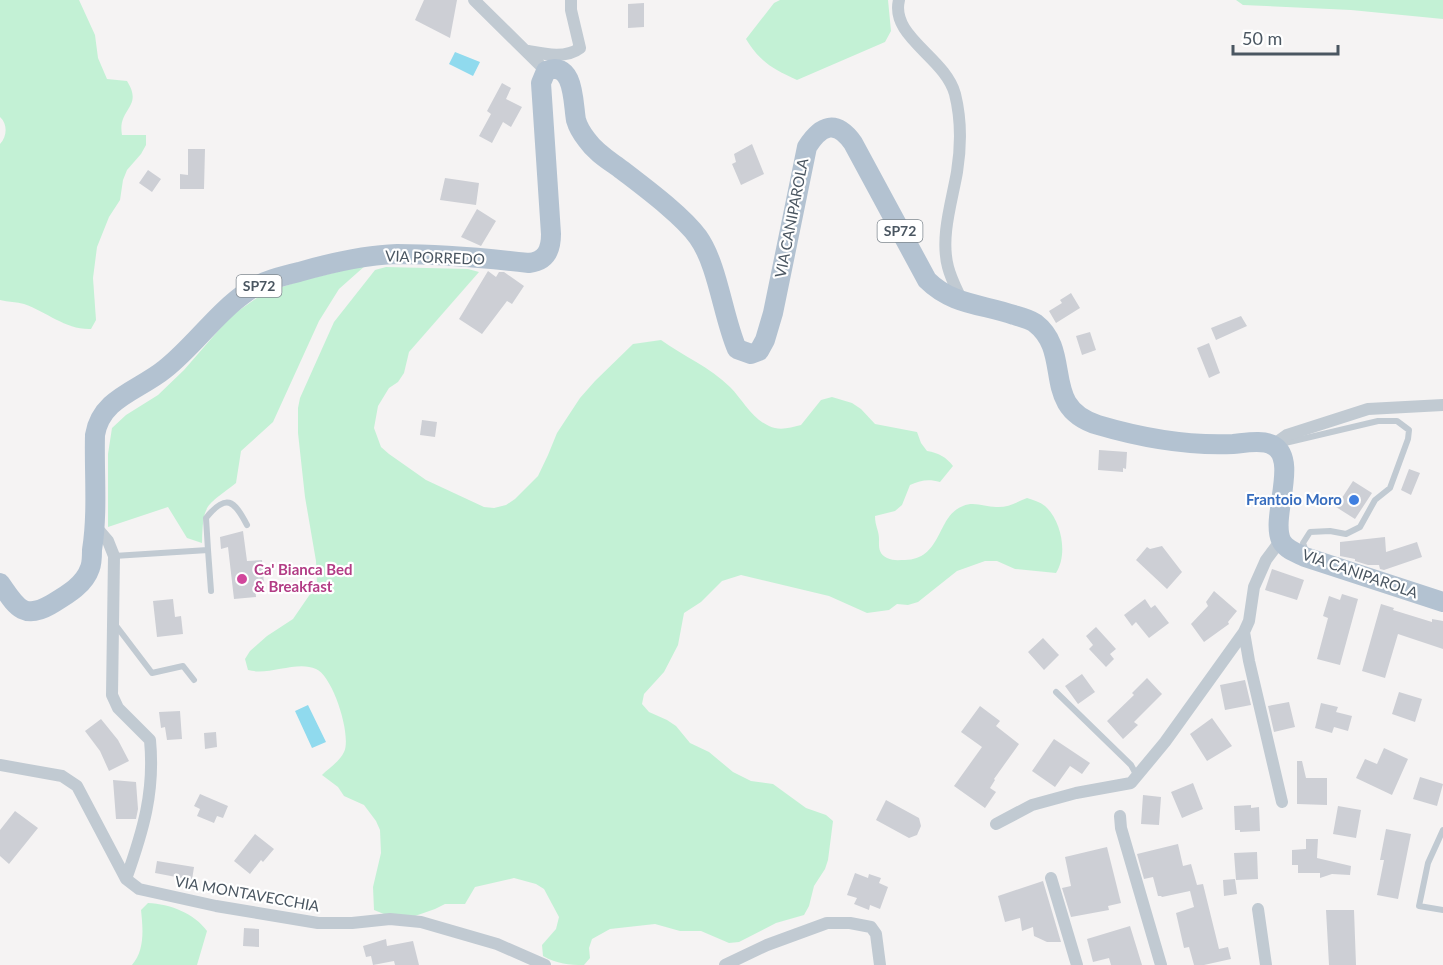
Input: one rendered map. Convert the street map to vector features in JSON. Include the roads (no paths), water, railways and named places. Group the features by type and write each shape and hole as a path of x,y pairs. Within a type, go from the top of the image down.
{"main road":[{"name":"VIA CANIPAROLA","path":"546,71 557,70 567,76 574,94 577,122 587,141 663,204 698,237 708,258 730,334 737,349 751,354 759,351 765,340 773,313 807,147 814,135 829,127 837,128 846,133 853,143 927,280 944,295 1004,311 1034,322 1044,332 1050,342 1064,399 1071,411 1085,420 1124,432 1185,443 1256,442 1277,448"},
{"name":"VIA PORREDO","path":"0,583 18,607 25,611 42,610 69,594 82,581 90,568 96,527 95,435 97,423 103,412 110,404 151,380 181,356 200,333 250,290 282,276 318,266 377,256 396,254 453,256 529,263 546,256 551,241 541,83 546,71"},
{"path":"1277,448 1283,458 1279,522 1281,540"},
{"name":"VIA CANIPAROLA","path":"1281,540 1287,548 1305,557 1443,602"}],"street":[{"path":"474,0 546,71"},
{"path":"528,51 564,54 575,52 580,48 571,0"},
{"path":"899,0 897,8 904,31 948,76 955,94 960,144 946,253 948,266 962,301"},
{"path":"1277,448 1287,435 1368,409 1443,405"},
{"path":"96,527 108,542 114,556 112,695 118,708 150,740 152,762 147,816 126,879"},
{"path":"996,824 1032,805 1076,793 1131,783 1138,777 1244,632 1249,621 1254,587 1266,560 1281,540"},
{"path":"1244,632 1248,661 1282,802"},
{"path":"0,765 62,776 77,786 126,879"},
{"path":"1120,816 1121,828 1161,965"},
{"path":"1051,878 1077,965"},
{"name":"VIA MONTAVECCHIA","path":"126,879 139,889 216,906 318,923 352,923 390,919 421,922 497,944 545,965"},
{"path":"1258,909 1266,965"},
{"path":"725,965 767,945 827,923 850,922 871,927 876,934 880,965"}],"lane":[{"path":"1277,448 1285,443 1378,421 1397,421 1409,430 1408,439 1390,488 1376,500 1360,527 1346,534 1330,531 1310,532 1303,543 1304,548 1310,554 1335,561 1340,568"},
{"path":"212,591 206,518 216,506 223,502 231,503 240,512 247,525"},
{"path":"114,556 208,550"},
{"path":"114,622 152,673 183,666 194,680"},
{"path":"1056,692 1131,765 1138,777"},
{"path":"1443,830 1428,862 1419,906 1443,910"}],"water":[{"path":"455,52 480,62 473,76 449,64"},
{"path":"308,705 326,742 312,748 295,711"}],"place":[{"name":"Frantoio Moro","path":"1354,500"},
{"name":"Ca' Bianca Bed & Breakfast","path":"242,579"}]}
